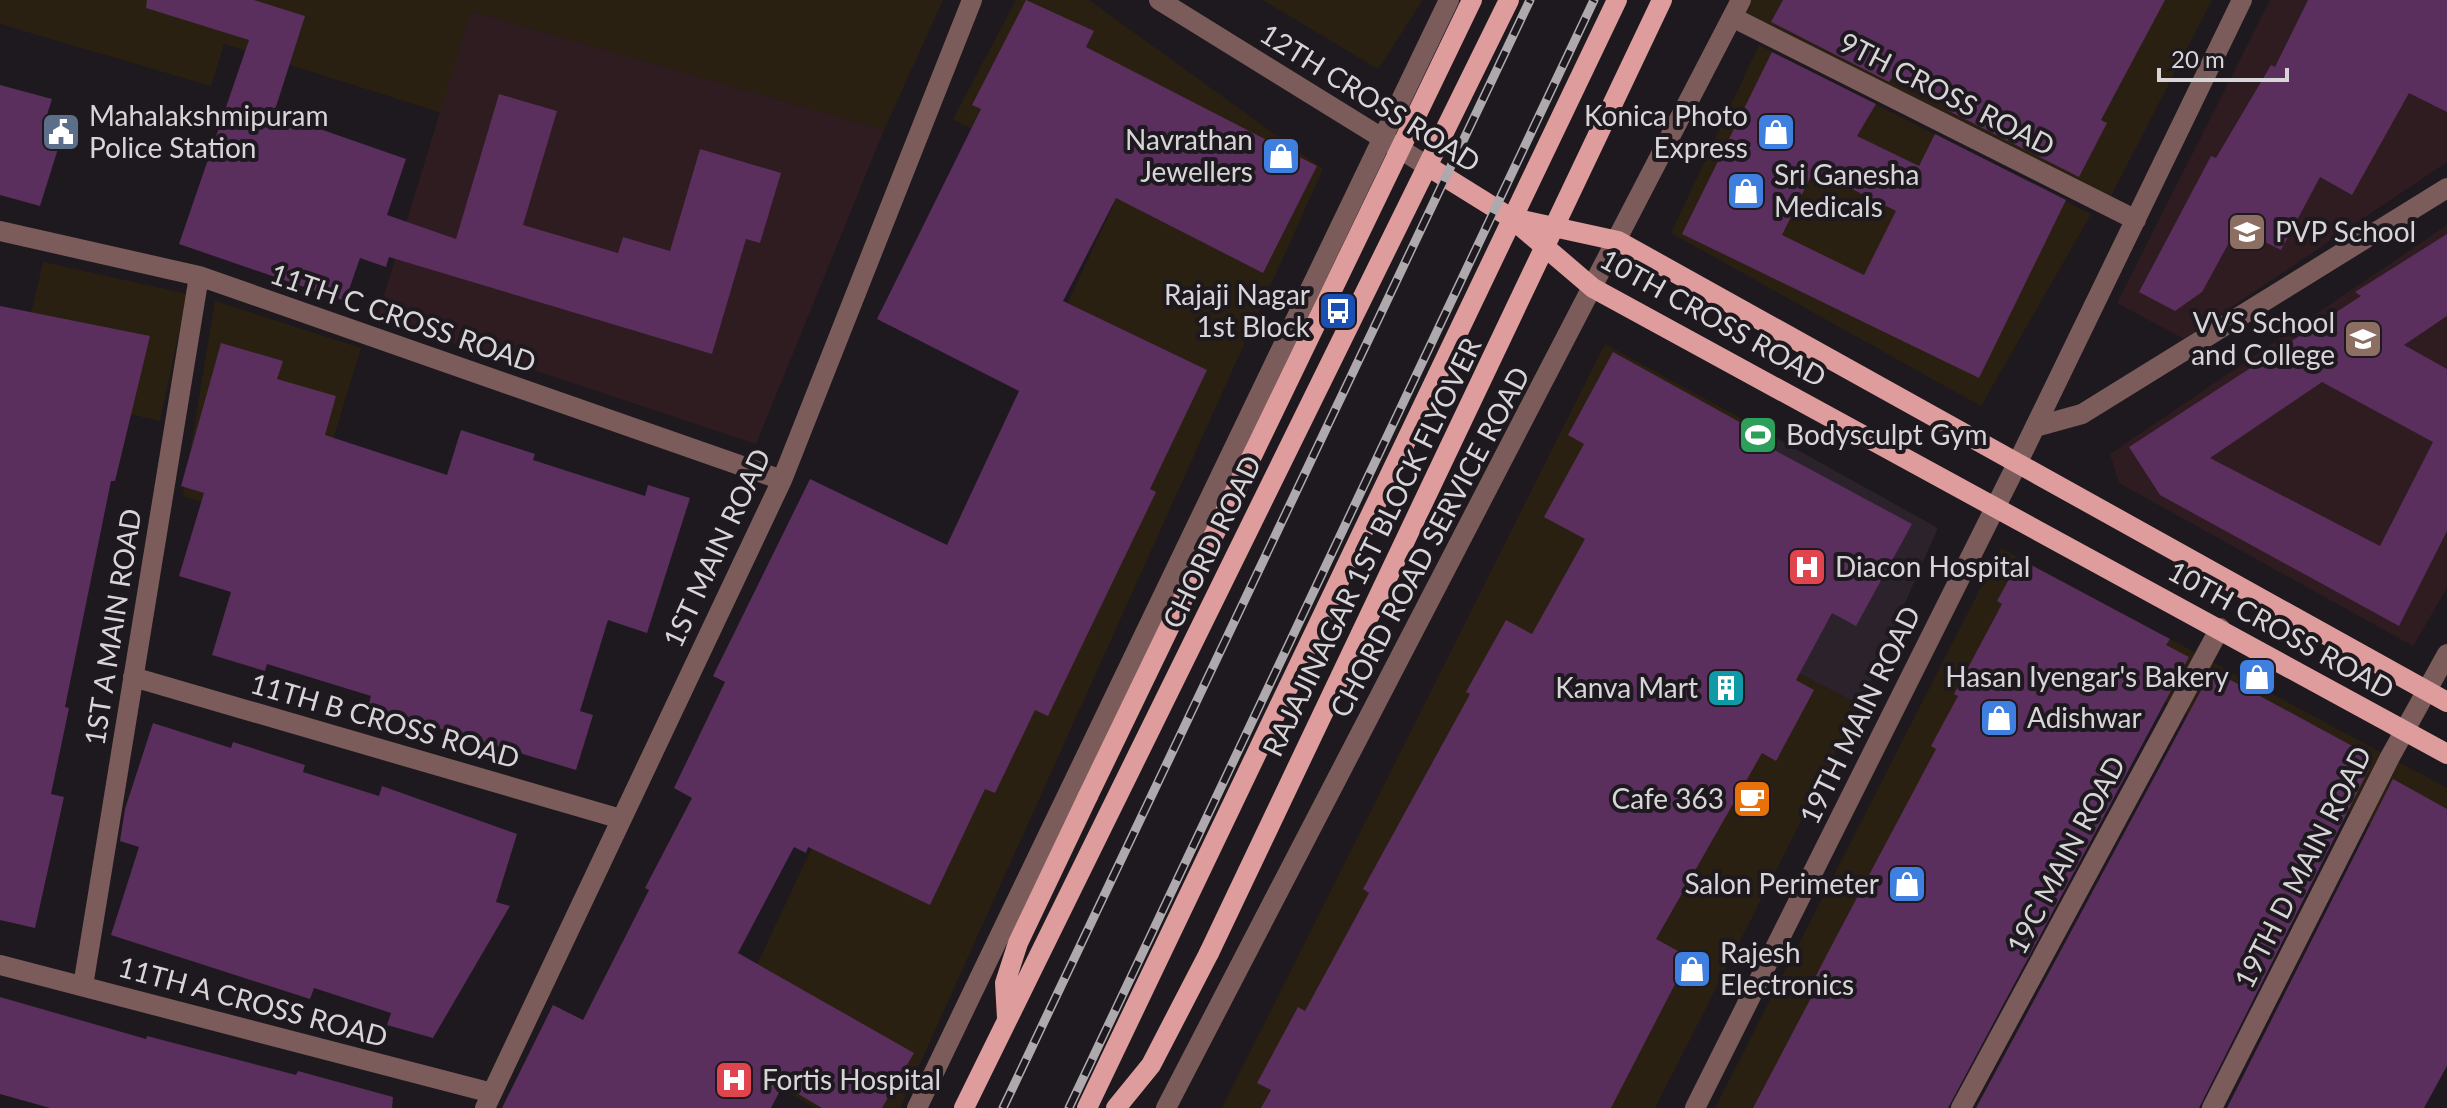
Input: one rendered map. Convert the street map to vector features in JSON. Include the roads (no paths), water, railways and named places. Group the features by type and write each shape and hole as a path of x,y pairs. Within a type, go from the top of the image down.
{"main road":[{"path":"1007,1021 1005,983 1018,943 1472,0"},
{"name":"CHORD ROAD","path":"964,1108 1509,0"},
{"path":"1087,1108 1617,0"},
{"name":"RAJAJINAGAR 1ST BLOCK FLYOVER","path":"1116,1108 1151,1065 1209,953 1662,0"},
{"name":"12TH CROSS ROAD","path":"1429,167 1511,218"},
{"name":"10TH CROSS ROAD","path":"1511,218 1618,241 2447,702"},
{"name":"10TH CROSS ROAD","path":"1511,218 1593,288 1996,505 2447,754"}],"street":[{"name":"1ST MAIN ROAD","path":"488,1101 782,480 972,0"},
{"name":"12TH CROSS ROAD","path":"1159,0 1429,167"},
{"path":"917,1108 1449,0"},
{"name":"19TH MAIN ROAD","path":"1695,1108 2017,464 2136,220 2236,2"},
{"name":"9TH CROSS ROAD","path":"1737,9 2136,220"},
{"name":"CHORD ROAD SERVICE ROAD","path":"1166,1108 1737,9"},
{"path":"2035,427 2082,414 2447,188"},
{"name":"11TH C CROSS ROAD","path":"0,231 199,276 782,480"},
{"name":"1ST A MAIN ROAD","path":"83,986 199,276"},
{"name":"19C MAIN ROAD","path":"1961,1108 2220,628"},
{"name":"19TH D MAIN ROAD","path":"2212,1108 2447,654"},
{"name":"11TH B CROSS ROAD","path":"133,677 621,819"},
{"name":"11TH A CROSS ROAD","path":"0,965 488,1101"}],"railway":[{"path":"1003,1108 1530,0"},
{"path":"1069,1108 1594,0"}],"place":[{"name":"Mahalakshmipuram Police Station","path":"61,132"},
{"name":"Konica Photo Express","path":"1776,132"},
{"name":"Navrathan Jewellers","path":"1281,156"},
{"name":"Sri Ganesha Medicals","path":"1746,191"},
{"name":"PVP School","path":"2247,232"},
{"name":"Rajaji Nagar 1st Block","path":"1338,311"},
{"name":"VVS School and College","path":"2363,339"},
{"name":"Bodysculpt Gym","path":"1758,435"},
{"name":"Diacon Hospital","path":"1807,567"},
{"name":"Hasan Iyengar's Bakery","path":"2257,677"},
{"name":"Kanva Mart","path":"1726,688"},
{"name":"Adishwar","path":"1999,718"},
{"name":"Cafe 363","path":"1752,799"},
{"name":"Salon Perimeter","path":"1907,884"},
{"name":"Rajesh Electronics","path":"1692,969"},
{"name":"Fortis Hospital","path":"734,1080"}]}
